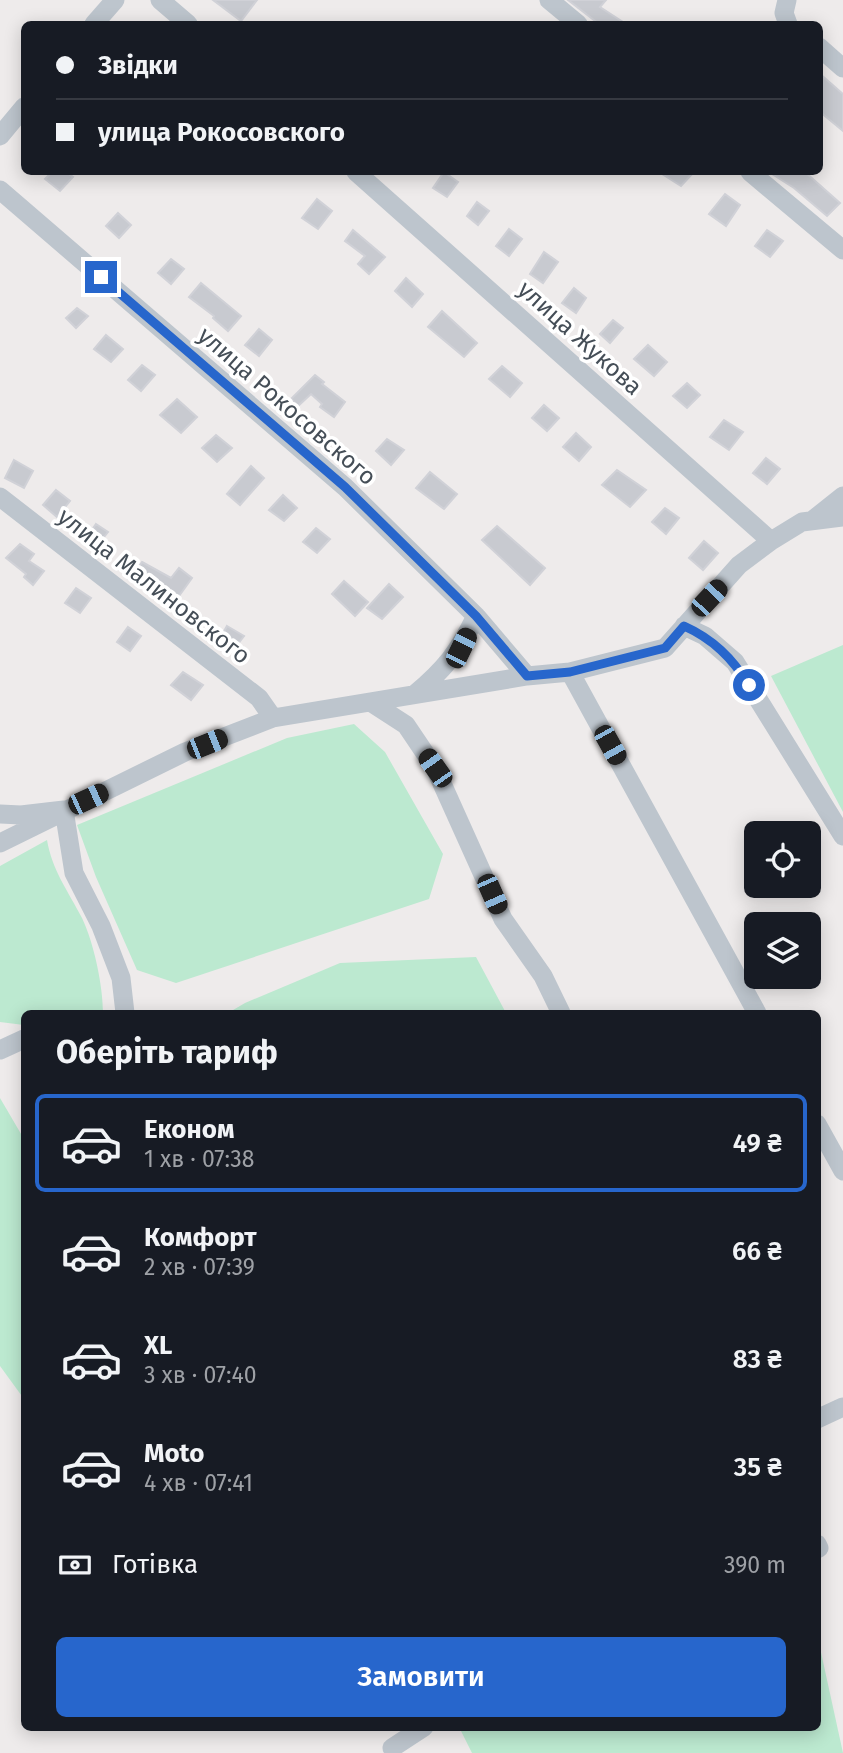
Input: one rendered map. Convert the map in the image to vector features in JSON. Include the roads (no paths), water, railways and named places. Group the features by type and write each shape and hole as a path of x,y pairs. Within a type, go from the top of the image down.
{"street":[{"path":"97,21 115,0"},
{"path":"160,0 184,21"},
{"path":"549,0 574,21"},
{"path":"787,0 784,13 787,21"},
{"path":"823,50 843,68"},
{"path":"0,136 21,111"},
{"name":"улица Жукова","path":"359,175 771,541"},
{"path":"754,175 843,250"},
{"name":"улица Рокосовского","path":"0,190 345,487 476,616 527,676"},
{"path":"813,520 843,496"},
{"name":"улица Малиновского","path":"0,497 259,698 272,718"},
{"path":"0,844 64,810 186,752 272,718 527,676 570,672 665,648 739,565 771,541 802,522 843,517"},
{"path":"413,696 436,677 461,648 476,616"},
{"path":"684,626 705,636 735,662 843,836"},
{"path":"570,672 755,1010"},
{"path":"372,703 405,725 435,768 503,919 543,976 560,1010"},
{"path":"0,814 21,815 64,810"},
{"path":"64,810 74,873 101,926 121,978 125,1010"},
{"path":"0,1050 21,1041"},
{"path":"821,1131 843,1171"},
{"path":"821,1417 843,1407"},
{"path":"391,1750 398,1731"},
{"path":"391,1750 418,1731"}]}
